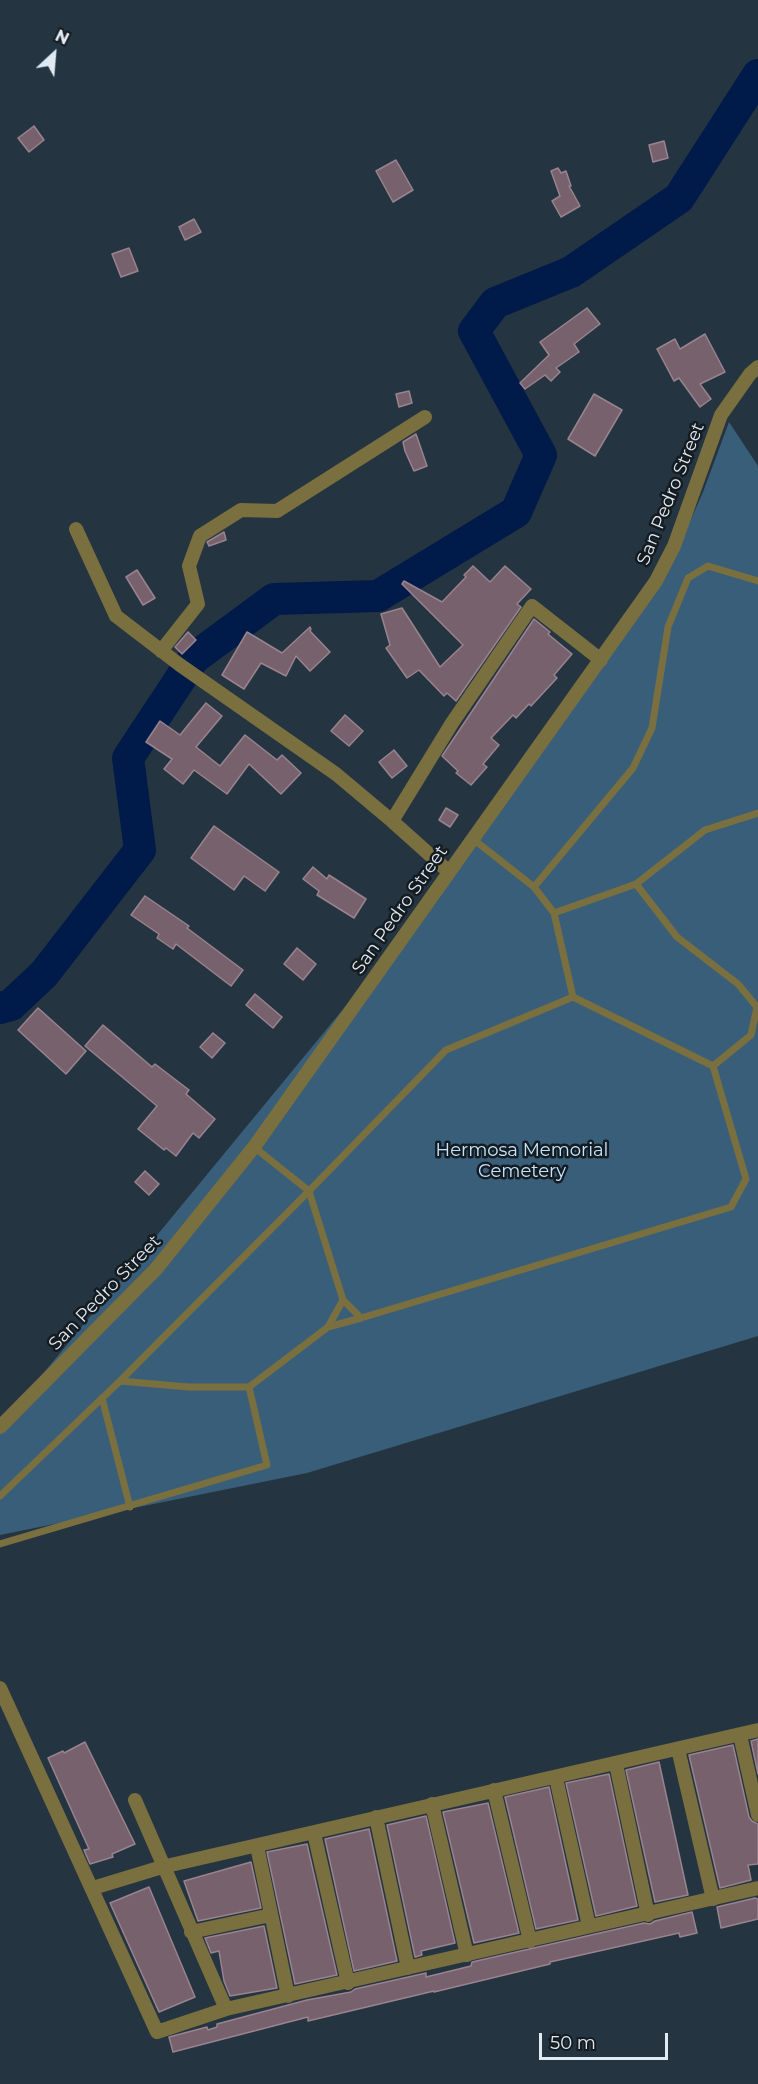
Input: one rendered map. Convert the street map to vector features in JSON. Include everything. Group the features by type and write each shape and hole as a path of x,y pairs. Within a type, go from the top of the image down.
{"street":[{"name":"San Pedro Street","path":"0,1427 156,1269 254,1148 656,581 674,546 721,416 750,374 758,367"},
{"path":"161,651 198,603 189,566 200,536 241,510 277,511 425,417"},
{"path":"76,529 116,616 214,690 336,774 392,820 449,872"},
{"path":"392,820 452,723 532,606 601,660"},
{"path":"0,1689 157,2032 226,2009 590,1926 648,1915 758,1888"},
{"path":"93,1888 162,1867 758,1730"},
{"path":"740,1735 758,1815"},
{"path":"678,1749 712,1899"},
{"path":"616,1764 648,1915"},
{"path":"556,1778 590,1926"},
{"path":"494,1790 530,1941"},
{"path":"135,1800 162,1867 226,2009"},
{"path":"432,1804 467,1955"},
{"path":"376,1817 408,1968"},
{"path":"314,1833 348,1983"},
{"path":"257,1845 288,1996"},
{"path":"191,1932 271,1916"}],"lane":[{"path":"534,886 633,768 638,758 652,728 668,627 688,578 708,566 758,582"},
{"path":"554,913 636,884 705,830 758,813"},
{"path":"473,839 534,886 554,913 573,997"},
{"path":"636,884 677,937 738,984 757,1007 751,1035 713,1066"},
{"path":"0,1497 120,1381 446,1050 573,997 713,1066 746,1179 731,1207 328,1327 249,1387 188,1387 120,1381"},
{"path":"254,1148 309,1191 343,1300 361,1318"},
{"path":"328,1327 343,1300"},
{"path":"0,1544 267,1465 249,1387"},
{"path":"102,1398 130,1507"}],"green space":[{"name":"Hermosa Memorial Cemetery","path":"729,422 758,466 758,1336 307,1473 0,1535 0,1426 442,889 664,580 703,492"}],"building":[{"path":"34,126 44,140 29,152 18,138"},
{"path":"664,141 668,158 653,162 649,145"},
{"path":"396,160 413,190 393,202 376,171"},
{"path":"558,168 561,173 566,171 571,186 569,186 580,206 561,217 552,201 560,196 551,171"},
{"path":"194,219 201,232 185,240 179,227"},
{"path":"129,248 138,271 121,277 112,254"},
{"path":"587,308 600,324 574,344 579,352 556,368 560,372 551,381 545,375 525,389 520,383 549,355 540,342"},
{"path":"705,334 725,372 700,384 711,399 700,407 679,378 674,381 657,349 675,339 680,349"},
{"path":"409,391 412,403 399,407 396,394"},
{"path":"594,394 622,410 595,456 568,439"},
{"path":"416,434 427,466 414,471 403,442"},
{"path":"224,532 226,540 209,546 207,542"},
{"path":"473,566 490,582 505,566 531,589 517,604 521,607 456,701 447,693 444,696 419,670 407,678 386,648 390,645 381,614 402,608 440,667 463,645 402,584 404,581 442,602 466,577 464,575"},
{"path":"137,570 155,598 143,605 126,577"},
{"path":"534,619 572,654 554,675 557,678 531,706 529,704 516,718 513,715 491,738 499,745 483,764 487,767 471,785 456,773 458,771 442,756"},
{"path":"310,627 310,631 330,652 310,671 296,656 286,676 261,663 244,689 222,675 247,632 282,653"},
{"path":"188,632 196,640 182,654 175,647"},
{"path":"206,703 222,716 196,747 220,766 245,735 277,760 282,755 301,773 281,794 249,764 227,794 194,770 183,784 164,769 172,759 146,742 160,721 180,735"},
{"path":"345,715 363,731 349,746 331,731"},
{"path":"394,750 407,766 392,778 379,762"},
{"path":"446,808 458,815 450,827 439,820"},
{"path":"214,826 279,872 265,891 244,876 234,890 191,858"},
{"path":"313,867 327,879 329,875 366,899 354,918 317,895 319,891 303,879"},
{"path":"145,896 189,926 187,928 243,970 231,986 176,944 173,949 157,938 159,934 131,915"},
{"path":"297,948 316,964 303,980 284,964"},
{"path":"255,994 282,1017 273,1028 246,1005"},
{"path":"38,1008 86,1051 66,1074 18,1030"},
{"path":"103,1025 152,1067 155,1064 189,1090 186,1094 215,1119 199,1138 193,1133 176,1156 166,1148 164,1150 138,1129 157,1106 85,1046"},
{"path":"213,1033 225,1043 212,1058 200,1047"},
{"path":"145,1171 159,1184 149,1195 135,1182"},
{"path":"758,1739 758,1774 751,1741"},
{"path":"85,1742 135,1844 112,1854 113,1857 90,1864 84,1850 89,1849 48,1758"},
{"path":"733,1745 749,1817 758,1824 758,1864 748,1865 751,1880 720,1888 689,1755"},
{"path":"659,1762 688,1895 655,1902 626,1770"},
{"path":"609,1774 637,1906 596,1916 566,1783"},
{"path":"549,1787 578,1920 536,1929 505,1797"},
{"path":"488,1803 519,1933 474,1943 443,1812"},
{"path":"426,1816 455,1943 421,1951 422,1955 415,1957 387,1825"},
{"path":"369,1829 397,1961 354,1971 325,1839"},
{"path":"307,1844 337,1975 295,1984 267,1852"},
{"path":"251,1862 261,1908 198,1921 184,1881"},
{"path":"149,1887 195,1997 159,2012 110,1903"},
{"path":"758,1899 758,1919 721,1928 717,1907"},
{"path":"692,1912 697,1933 680,1937 679,1933 550,1962 550,1964 308,2021 308,2017 173,2052 169,2037 207,2027 208,2030 217,2027 217,2024 307,2000 351,1992 355,1989 426,1973 426,1977 471,1966 472,1962 644,1923 650,1924"},
{"path":"264,1926 277,1988 230,1996 224,1981 219,1951 211,1953 205,1938"}],"waterway":[{"path":"0,1008 11,1005 44,974 140,850 128,758 194,658 274,599 378,596 516,512 541,455 474,331 495,303 571,272 679,198 758,75"}]}
